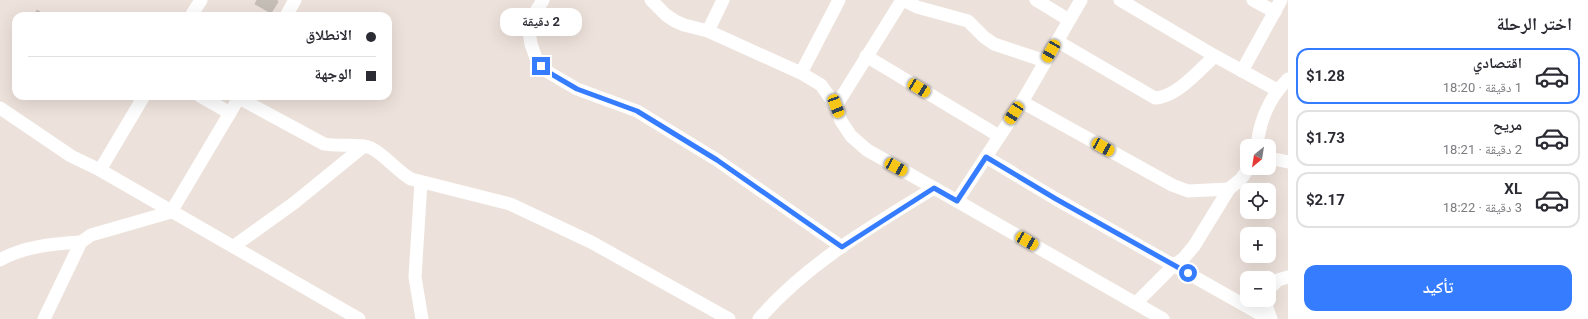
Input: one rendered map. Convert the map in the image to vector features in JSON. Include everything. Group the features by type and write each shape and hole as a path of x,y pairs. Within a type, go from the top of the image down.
{"street":[{"path":"195,12 201,0"},
{"path":"288,12 295,0"},
{"path":"543,0 530,21 529,31 530,44 536,58 548,72 577,89 637,111 717,160 842,247"},
{"path":"651,0 666,15 684,26 708,31 801,73 821,85 836,106 842,121 851,136 867,150 1163,319"},
{"path":"708,31 724,0"},
{"path":"801,73 839,0"},
{"path":"836,106 902,0 917,7 968,21 984,37 994,44 1045,61"},
{"path":"1036,0 1069,20"},
{"path":"957,201 1022,102 1081,0"},
{"path":"1120,0 1215,56 1277,90"},
{"path":"1253,0 1274,12"},
{"path":"1242,71 1281,0"},
{"path":"1057,41 1155,98 1163,98 1175,92 1215,56"},
{"path":"866,56 999,136"},
{"path":"1258,139 1261,122 1267,105 1277,90 1288,79"},
{"path":"100,170 142,100"},
{"path":"207,100 230,113"},
{"path":"0,260 10,254 42,246 81,242 91,235 171,212 238,100"},
{"path":"245,100 324,144 334,146 364,146 371,148 402,174 411,179 510,204 591,242 729,319"},
{"path":"1022,102 1172,186 1188,191 1229,189"},
{"path":"0,108 71,156 100,170 359,319"},
{"path":"234,246 294,203 364,146"},
{"path":"986,157 1056,199 1270,319"},
{"path":"1276,159 1288,162"},
{"path":"1136,303 1174,265 1183,259 1194,246 1229,189 1244,175"},
{"path":"421,182 415,277 422,319"},
{"path":"759,319 769,307 798,280 842,247 934,188"},
{"path":"48,318 81,242"},
{"path":"1276,282 1288,277"},
{"path":"1267,307 1270,319"}],"building":[{"path":"257,0 277,0 278,2 272,12 255,4"}],"route":[{"path":"541,66 548,72 577,89 637,111 717,160 842,247 934,188 957,201 986,157 1056,199 1188,273"}]}
